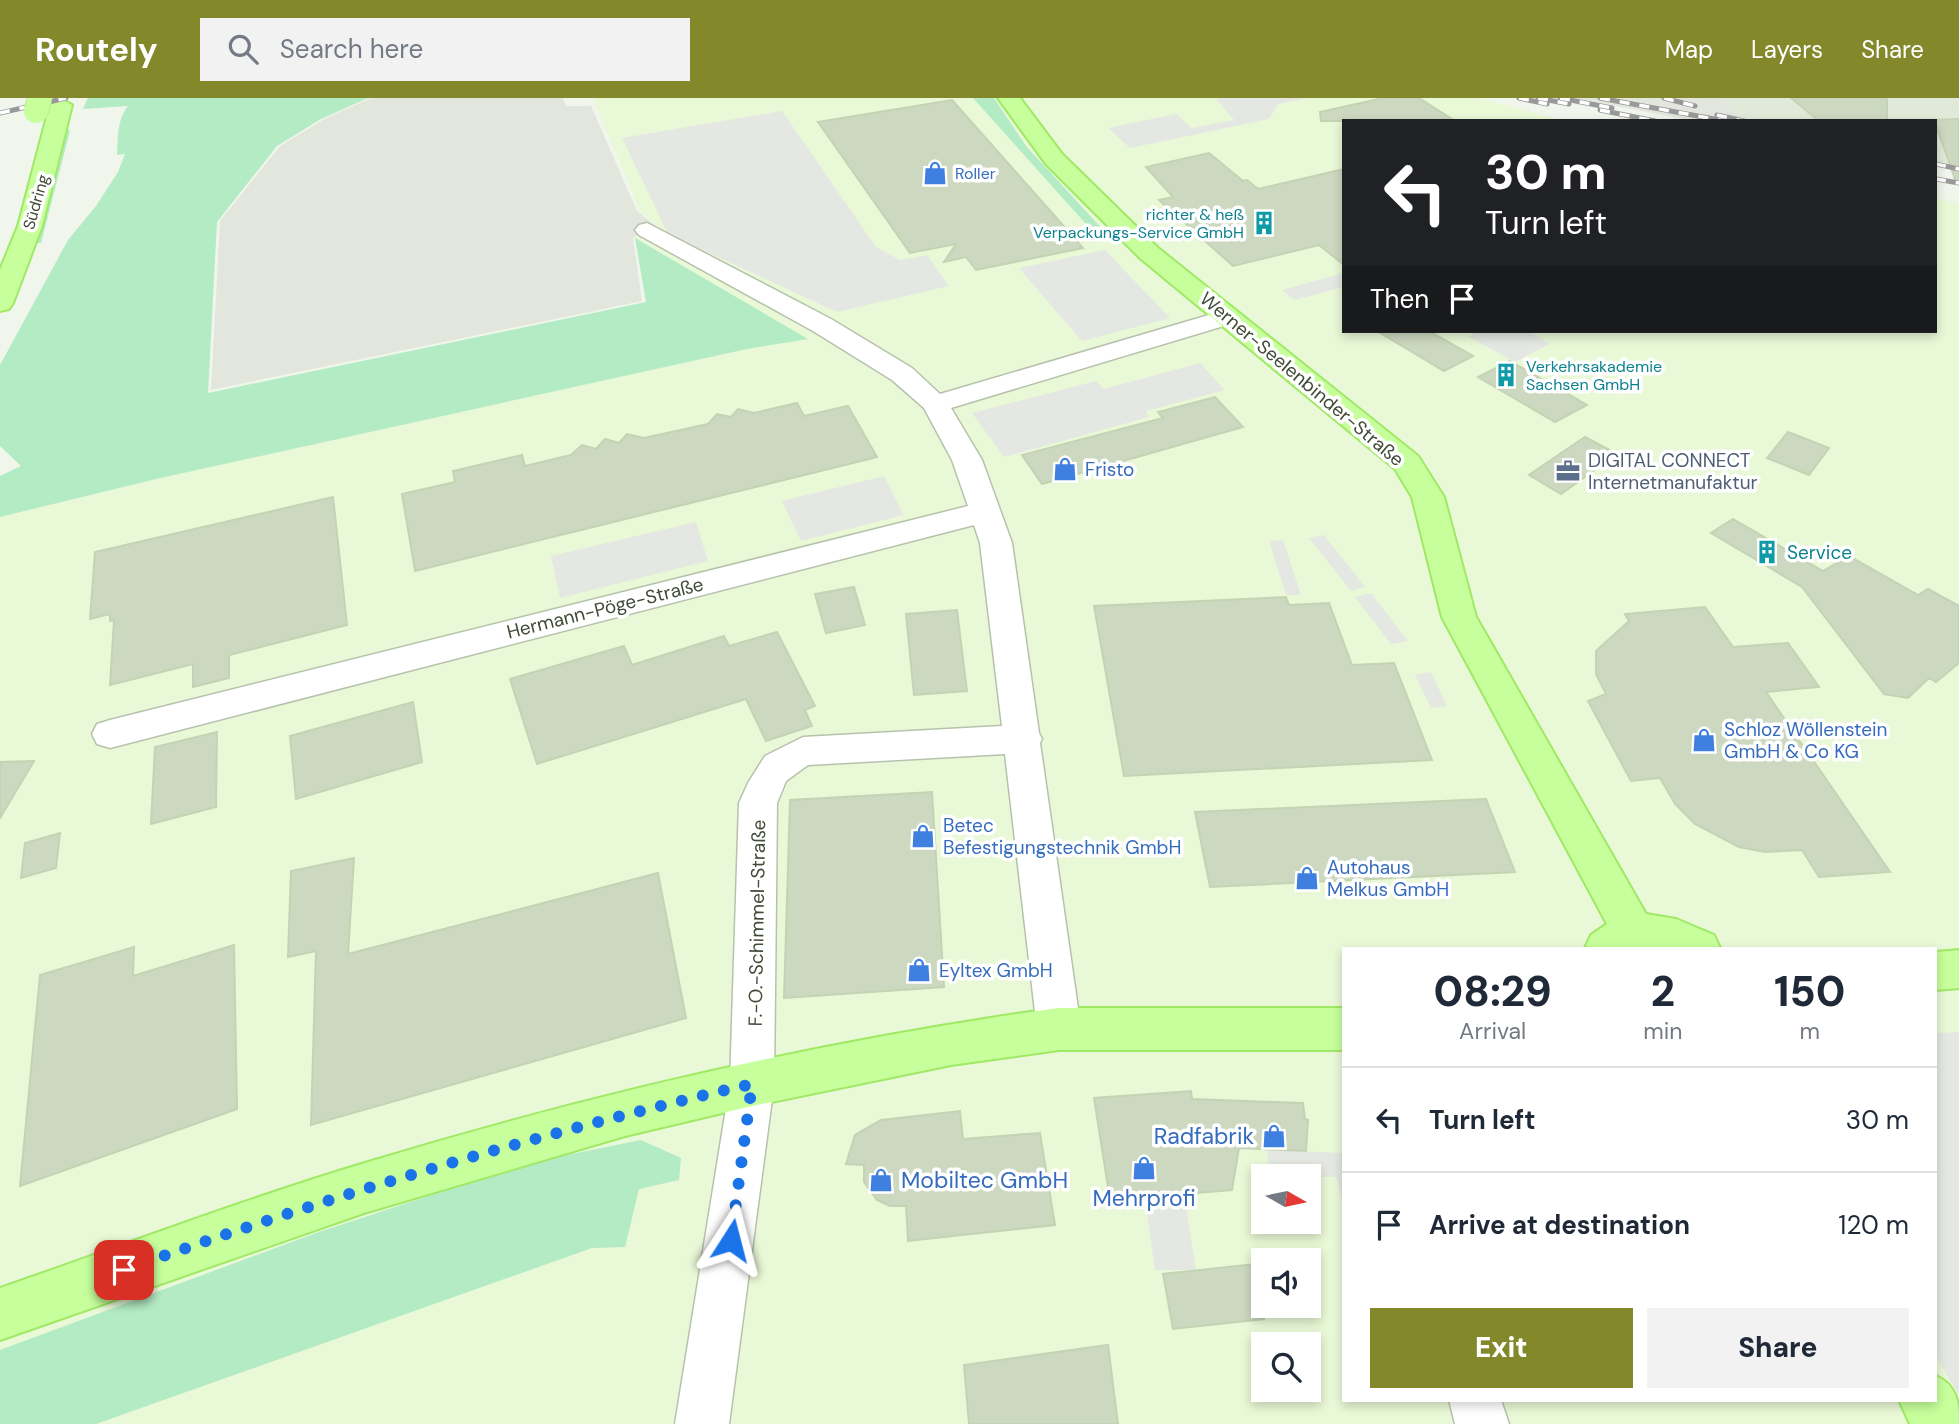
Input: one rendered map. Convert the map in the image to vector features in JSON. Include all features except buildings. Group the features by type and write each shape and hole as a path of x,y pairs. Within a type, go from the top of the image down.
{"main road":[{"name":"Werner-Seelenbinder-Straße","path":"1009,98 1054,159 1149,253 1378,437 1414,474 1429,500 1459,617 1620,940 1656,932 1679,938 1697,947"},
{"name":"Südring","path":"13,201 50,103"},
{"name":"Südring","path":"0,303 34,214 50,103"},
{"path":"1937,971 1959,969"},
{"path":"0,1314 364,1188 625,1113 752,1084 951,1044 1059,1029 1342,1029"},
{"path":"1928,1402 1942,1424"}],"street":[{"path":"647,230 822,325 902,374 935,404 967,460 996,543 1024,739 1059,1029"},
{"path":"935,404 1062,365 1113,369 1146,365 1238,326"},
{"name":"Hermann-Pöge-Straße","path":"110,734 985,512"},
{"name":"F.-O.-Schimmel-Straße","path":"702,1424 752,1084 758,803 776,764 803,751 1024,739"},
{"path":"1476,1402 1482,1424"}],"shaded area":[{"path":"88,98 368,98 321,119 277,146 217,222 208,393 646,302 635,238 808,339 747,349 156,479 0,517 0,476 21,466 0,446 0,365 68,240 96,206 118,172 125,154 117,155 120,123 128,106 83,109"},
{"path":"371,98 563,98 566,106 591,106 637,211 656,226 633,238 642,301 211,390 220,221 280,146 326,118"},
{"path":"593,98 973,98 1017,148 1105,232 1026,146 994,98 1480,98 1558,119 1342,119 1342,333 1937,333 1937,198 1959,204 1959,1424 0,1424 0,517 156,479 747,349 806,339 635,238 658,226 640,211"},
{"path":"973,98 994,98 1026,146 1105,232 1095,234"},
{"path":"1309,98 1278,104 1269,119 1130,148 1108,128 1176,114 1192,128 1234,120 1216,99"},
{"path":"1575,98 1722,98 1741,116 1754,119 1684,119"},
{"path":"1722,98 1959,98 1959,166 1937,161 1937,119 1754,119 1741,116"},
{"path":"782,111 876,247 900,260 927,255 949,286 837,312 668,234 622,138"},
{"path":"65,126 70,131 41,243 33,243"},
{"path":"1105,250 1170,318 1082,341 1019,268"},
{"path":"1342,274 1342,288 1294,300 1282,290"},
{"path":"1473,333 1531,333 1550,344 1515,362 1469,337"},
{"path":"1200,363 1225,390 1146,411 1149,417 1004,457 972,413 1096,381 1104,389"},
{"path":"884,476 904,515 801,541 782,501"},
{"path":"696,522 708,561 560,598 551,556"},
{"path":"1324,535 1365,587 1351,591 1309,538"},
{"path":"1283,540 1301,595 1286,595 1269,541"},
{"path":"1371,593 1408,641 1391,644 1355,597"},
{"path":"1431,672 1447,706 1431,708 1415,675"},
{"path":"1959,1032 1959,1395 1937,1359 1937,1033"},
{"path":"641,1140 681,1158 679,1180 639,1189 625,1247 592,1248 96,1424 0,1424 0,1350 316,1233 532,1162"},
{"path":"1267,1150 1342,1153 1342,1200 1336,1177 1321,1177 1321,1164 1269,1164"},
{"path":"1146,1208 1186,1208 1196,1270 1155,1270"}],"railway":[{"path":"0,113 66,98"},
{"path":"1519,98 1547,104"},
{"path":"1538,98 1569,104"},
{"path":"1560,98 1612,108"},
{"path":"1600,98 1714,119"},
{"path":"1664,98 1695,106"},
{"path":"1600,110 1645,119"},
{"path":"1717,115 1735,119"},
{"path":"1937,164 1959,169"},
{"path":"1937,179 1959,183"}],"place":[{"name":"Roller","path":"935,173"},
{"name":"richter & heß Verpackungs-Service GmbH","path":"1264,223"},
{"name":"Verkehrsakademie Sachsen GmbH","path":"1506,375"},
{"name":"Fristo","path":"1065,469"},
{"name":"DIGITAL CONNECT Internetmanufaktur","path":"1568,471"},
{"name":"Service","path":"1767,552"},
{"name":"Schloz Wöllenstein GmbH & Co KG","path":"1704,740"},
{"name":"Betec Befestigungstechnik GmbH","path":"923,836"},
{"name":"Autohaus Melkus GmbH","path":"1307,878"},
{"name":"Eyltex GmbH","path":"919,970"},
{"name":"Radfabrik","path":"1274,1136"},
{"name":"Mehrprofi","path":"1144,1168"},
{"name":"Mobiltec GmbH","path":"881,1180"}],"route":[{"path":"124,1270 364,1188 625,1113 752,1084 731,1240"}]}
